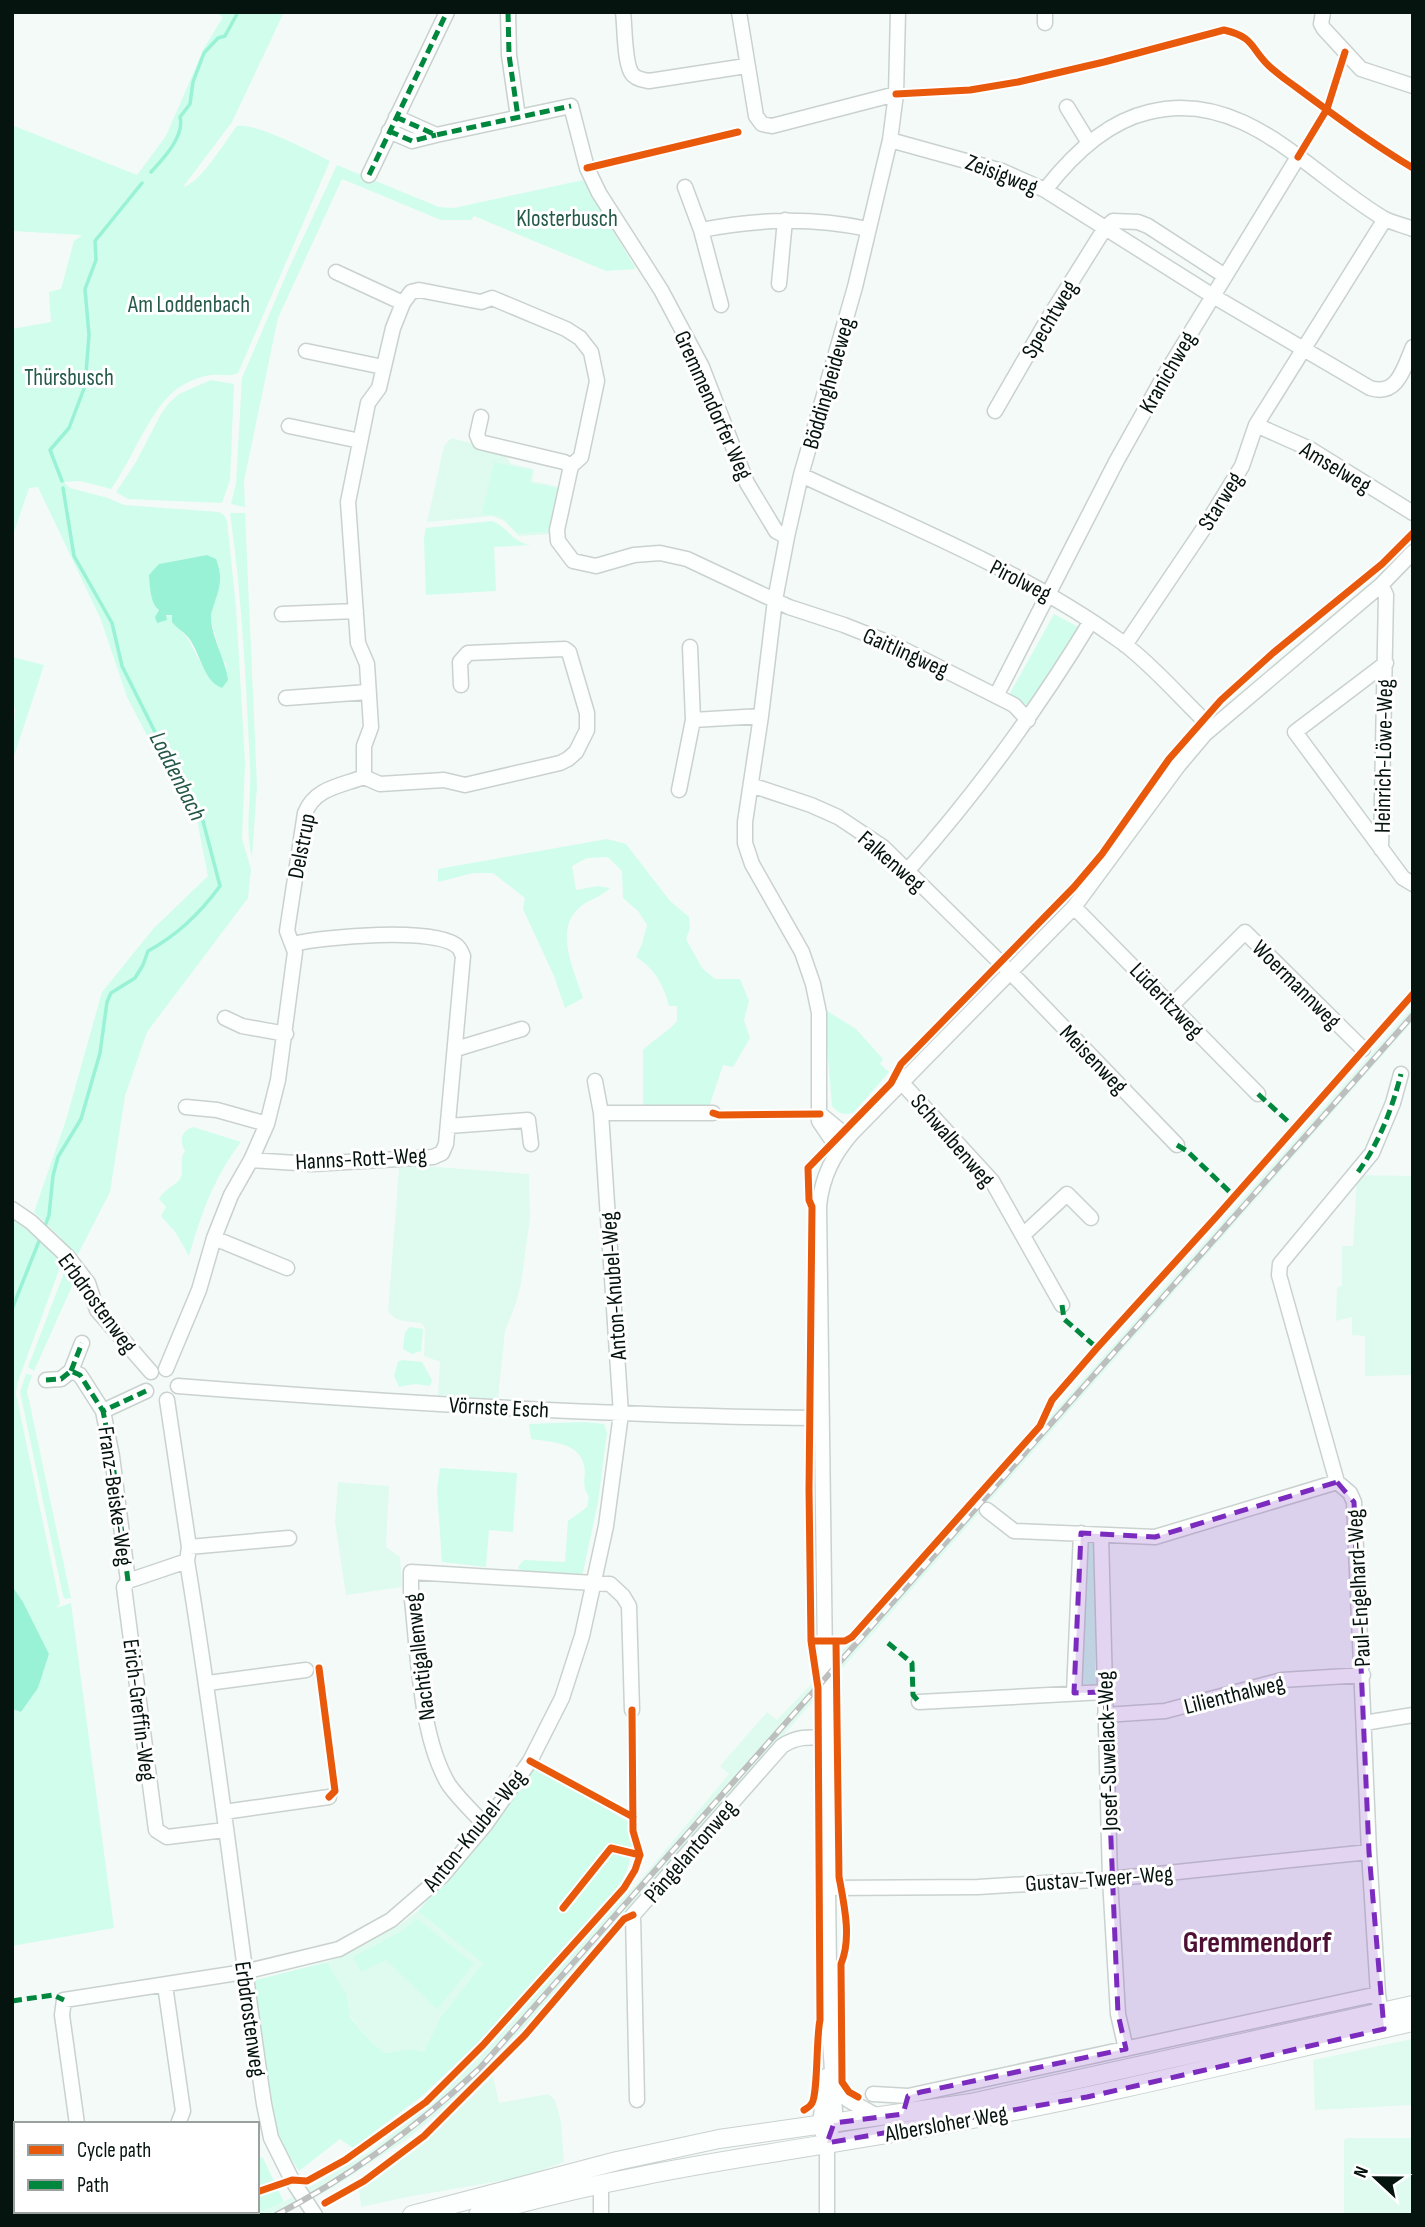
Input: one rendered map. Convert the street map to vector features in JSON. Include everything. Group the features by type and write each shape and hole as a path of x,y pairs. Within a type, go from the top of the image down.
{"main road":[{"name":"Albersloher Weg","path":"478,2215 601,2183 1087,2097 1382,2020 1413,2005"},
{"name":"Albersloher Weg","path":"412,2215 719,2139 881,2118 1382,2020 1413,2022"}],"street":[{"path":"369,175 447,12"},
{"path":"389,131 412,141 518,117 509,55 508,12"},
{"path":"624,12 628,66 634,77 649,81 747,66"},
{"path":"739,12 756,116 762,124 772,126 896,94"},
{"name":"Böddingheideweg","path":"787,537 829,385 890,140 896,94 898,12"},
{"path":"1323,12 1321,24 1324,29 1361,69 1413,86"},
{"name":"Gremmendorfer Weg","path":"518,117 571,106 586,168 661,290 702,367 747,483 776,531 787,537"},
{"path":"1067,107 1089,142"},
{"path":"1045,190 1089,142 1126,118 1160,109 1185,107 1231,116 1260,130 1385,219 1413,229"},
{"path":"396,117 436,135"},
{"name":"Zeisigweg","path":"890,140 1002,171 1045,190 1303,351"},
{"name":"Kranichweg","path":"996,696 1125,444 1298,157"},
{"path":"685,187 701,230 721,305"},
{"name":"Starweg","path":"1125,645 1206,525 1242,466 1256,425 1385,219"},
{"path":"701,230 743,222 785,220 829,221 868,229"},
{"path":"779,284 785,220"},
{"path":"1105,228 1113,221 1138,222 1226,276"},
{"name":"Spechtweg","path":"995,411 1105,228"},
{"path":"336,272 403,303"},
{"path":"461,685 460,662 468,653 565,649 569,652 587,713 587,730 583,741 576,752 560,763 465,785 444,780 380,783 364,777 364,746 371,727 367,664 358,643 348,502 368,403 379,388 393,328 403,303 411,292 419,289 481,302 492,298 566,329 580,338 591,352 597,381 581,457 571,466 480,442 477,435 481,417"},
{"path":"1303,351 1379,391 1387,390 1394,384 1413,347"},
{"path":"306,351 383,367"},
{"name":"Amselweg","path":"1256,425 1310,449 1413,513"},
{"path":"289,426 360,441"},
{"name":"Gaitlingweg","path":"571,466 557,530 558,541 573,561 596,566 634,555 660,553 687,559 775,600 897,646 1014,705 1028,720"},
{"name":"Pirolweg","path":"802,475 1049,593 1125,645 1166,681 1212,728"},
{"path":"787,537 775,600 761,716 744,822 745,843 752,864 802,952 813,984 819,1013 818,1121 838,1149"},
{"path":"827,2123 834,2085 825,1738 819,1206 824,1178 838,1149 848,1137 1074,907 1178,766 1212,728 1381,584 1413,552"},
{"name":"Heinrich-Löwe-Weg","path":"1381,584 1386,595 1381,849"},
{"path":"282,614 356,611"},
{"path":"908,870 960,811 1028,720 1091,621"},
{"path":"679,790 693,720 690,647"},
{"name":"Heinrich-Löwe-Weg","path":"1386,663 1295,732 1403,878 1413,884"},
{"path":"286,698 368,692"},
{"path":"693,720 761,716"},
{"name":"Delstrup","path":"166,1369 199,1290 214,1238 231,1195 267,1124 278,1080 295,952 287,931 305,813 310,801 320,793 364,777"},
{"name":"Falkenweg","path":"751,785 784,794 838,817 883,847 1010,973"},
{"name":"Lüderitzweg","path":"1074,907 1258,1094"},
{"name":"Woermannweg","path":"1172,1005 1245,932 1363,1049"},
{"name":"Hanns-Rott-Weg","path":"251,1160 312,1164 433,1157 442,1153 446,1144 463,956 459,947 449,942 418,936 362,935 293,944"},
{"name":"Meisenweg","path":"1010,973 1177,1145"},
{"path":"225,1018 242,1026 286,1034"},
{"path":"456,1049 522,1029"},
{"name":"Paul-Engelhard-Weg","path":"1382,2020 1369,1852 1354,1502 1350,1493 1337,1482 1279,1275 1280,1264 1372,1153 1393,1103 1401,1074"},
{"name":"Anton-Knubel-Weg","path":"77,2122 62,2015 64,2000 244,1972 339,1948 391,1920 442,1876 485,1825 530,1761 562,1698 582,1636 595,1582 606,1526 621,1414 601,1113 595,1081"},
{"name":"Schwalbenweg","path":"902,1083 992,1181 1062,1305"},
{"path":"186,1107 217,1110 267,1124"},
{"path":"601,1113 713,1114"},
{"path":"820,1114 848,1137"},
{"name":"Hanns-Rott-Weg","path":"449,1126 528,1120 531,1144"},
{"path":"1023,1235 1067,1194 1091,1218"},
{"name":"Erbdrostenweg","path":"12,1209 31,1222 68,1256 88,1283 97,1310 151,1372"},
{"path":"214,1238 288,1268"},
{"path":"46,1380 61,1379 71,1371 82,1343"},
{"path":"146,1391 155,1400 173,1397 178,1385 166,1369"},
{"name":"Erbdrostenweg","path":"146,1391 145,1384 151,1372 166,1369"},
{"name":"Franz-Beiske-Weg","path":"71,1371 80,1375 103,1411 112,1456 128,1581"},
{"name":"Vörnste Esch","path":"178,1385 377,1401 621,1414 822,1418"},
{"name":"Franz-Beiske-Weg","path":"103,1411 146,1391"},
{"name":"Erbdrostenweg","path":"167,1400 264,2104 271,2137 292,2180 315,2215"},
{"path":"987,1510 1014,1531 1155,1537 1337,1482"},
{"name":"Josef-Suwelack-Weg","path":"1074,1693 1081,1533"},
{"name":"Josef-Suwelack-Weg","path":"1101,1535 1110,1879 1118,2014 1126,2049"},
{"path":"128,1581 188,1554 289,1538"},
{"name":"Nachtigallenweg","path":"485,1825 450,1786 436,1758 428,1732 411,1572 595,1582"},
{"name":"Erich-Greffin-Weg","path":"128,1581 124,1587 156,1830 167,1837 225,1830"},
{"path":"595,1582 610,1584 629,1606 632,1710"},
{"path":"208,1683 306,1670"},
{"name":"Lilienthalweg","path":"1105,1715 1165,1711 1282,1680 1363,1675"},
{"path":"919,1702 1105,1692"},
{"path":"1364,1723 1413,1715"},
{"name":"Pängelantonweg","path":"637,2099 633,1915 782,1746 801,1737 825,1738"},
{"path":"223,1812 329,1797"},
{"name":"Gustav-Tweer-Weg","path":"828,1888 978,1886 1110,1879 1369,1852"},
{"path":"165,1984 183,2111 179,2122"},
{"name":"Albersloher Weg","path":"873,2094 908,2096 1378,1994"},
{"path":"827,2215 827,2123 831,2043"},
{"path":"834,2085 848,2100 881,2118"},
{"name":"Albersloher Weg","path":"902,2114 908,2096"},
{"path":"601,2183 601,2215"}],"highlighted area":[{"path":"1337,1482 1354,1502 1369,1852 1384,2029 1087,2097 827,2143 834,2123 903,2114 908,2096 921,2092 1126,2049 1118,2014 1105,1692 1074,1693 1081,1533 1155,1537"}],"shaded area":[{"path":"451,438 471,443 477,449 505,455 511,464 534,469 532,481 559,487 550,534 519,536 504,521 492,516 427,522 444,446"},
{"path":"207,555 216,559 220,575 219,590 211,617 228,680 222,688 210,679 192,643 172,622 172,615 166,615 167,620 157,623 155,617 159,610 150,589 149,575 159,564"},
{"path":"1413,1007 1413,1021 540,2011 445,2108 407,2139 334,2187 283,2215 252,2215 284,2202 374,2149 434,2097 636,1885 729,1774 720,1766 767,1712 777,1720 840,1654"},
{"path":"423,1166 529,1174 530,1218 521,1284 505,1331 498,1399 438,1395 440,1362 424,1356 425,1328 421,1323 403,1321 388,1312 399,1168"},
{"path":"1357,1175 1413,1176 1413,1375 1365,1376 1365,1336 1352,1335 1352,1317 1336,1321 1337,1287 1342,1286 1342,1246 1353,1246"},
{"path":"338,1482 389,1486 386,1547 400,1557 402,1587 346,1595 335,1522"},
{"path":"12,1586 49,1654 38,1688 21,1712 12,1709"},
{"path":"418,1911 484,1962 440,2018 424,2052 410,2049 385,2053 370,2041 350,2016 347,1995 327,1962 357,1949 398,1926"},
{"path":"1412,2039 1413,2105 1315,2110 1313,2060"},
{"path":"493,2076 499,2103 548,2094 555,2100 561,2122 564,2162 523,2177 361,2207 359,2189 426,2141"},
{"path":"1413,2138 1413,2215 1344,2215 1344,2140"}],"green space":[{"path":"214,12 284,12 232,122 183,187 205,170 237,126 269,133 330,161 238,373 200,378 181,386 171,394 152,419 111,489 80,481 64,482 70,488 124,505 219,512 227,521 236,607 245,762 242,839 251,869 248,898 147,1032 125,1096 110,1192 76,1258 60,1237 34,1212 66,1120 102,992 154,928 208,876 197,820 168,776 127,697 101,620 38,487 29,488 12,538 12,329 51,322 49,292 61,289 74,241 82,235 12,231 12,125 137,175 166,136 204,48 223,17","holes":["207,555 214,605 210,617 222,659 227,666 217,686 206,673 187,637 172,622 172,615 155,617 159,610 153,599 153,588 159,564"]},
{"name":"Klosterbusch","path":"337,165 439,207 454,208 583,180 636,269 606,271 474,216 471,220 441,220 342,179 278,318 244,481 245,507 231,504 236,483 242,378"},
{"path":"211,380 234,384 230,480 222,503 128,499 116,492 169,403 179,394"},
{"path":"494,462 532,470 530,483 558,488 548,532 517,533 501,516 482,514"},
{"path":"230,513 245,513 257,786 252,857 248,823 250,778 245,671"},
{"path":"492,521 520,541 531,545 494,547 496,591 426,595 426,528"},
{"path":"1054,614 1080,628 1031,704 1023,704 1009,695"},
{"path":"12,657 44,665 12,762 15,708 12,707"},
{"path":"607,839 626,844 670,901 689,917 690,928 686,939 702,968 715,979 740,979 749,1001 744,1020 750,1038 733,1067 723,1065 709,1107 643,1107 643,1050 677,1021 677,1006 669,1006 657,978 636,957 647,925 638,911 623,898 622,871 608,857 587,858 572,866 576,890 598,886 610,888 581,906 571,918 568,952 583,998 565,1008 554,976 523,909 525,898 493,873 473,873 438,882 438,869"},
{"path":"824,1009 856,1029 883,1059 880,1064 889,1072 854,1112 842,1114 832,1106"},
{"path":"193,1127 241,1142 209,1196 189,1256 176,1233 161,1216 166,1207 159,1199 180,1179 185,1151 182,1137"},
{"path":"12,1216 25,1223 63,1259 17,1384 16,1394 60,1604 56,1608 71,1603 114,1928 12,1946 12,1709 21,1712 38,1688 49,1654 12,1586"},
{"path":"67,1265 77,1275 34,1371 28,1367"},
{"path":"410,1327 423,1329 421,1351 412,1354 403,1349 405,1332"},
{"path":"398,1362 422,1362 432,1380 430,1386 415,1384 399,1387 394,1376"},
{"path":"26,1374 32,1375 27,1391 71,1598 65,1599 63,1596 20,1392"},
{"path":"529,1424 604,1424 607,1433 598,1502 582,1577 521,1572 518,1567 524,1560 565,1562 568,1521 587,1507 589,1497 584,1484 585,1470 581,1457 563,1444 531,1439"},
{"path":"440,1468 517,1473 513,1532 489,1530 486,1567 442,1562 437,1490"},
{"path":"1092,1539 1096,1544 1097,1684 1092,1688 1082,1685 1081,1676 1086,1544"},
{"path":"533,1766 629,1822 631,1855 619,1886 479,2042 422,2096 353,2148 340,2139 299,2171 278,2140 271,2121 252,1981 327,1962 347,1995 350,2017 370,2041 385,2053 410,2049 424,2052 440,2018 483,1963 418,1911 447,1878"},
{"path":"417,1919 474,1964 437,2009 386,1960 361,1972 353,1957 402,1931"},
{"path":"12,2138 14,2213 20,2215 12,2215"},
{"path":"259,2157 263,2158 284,2202 259,2212"},
{"path":"104,2213 257,2213 252,2215 99,2215"}],"waterway":[{"name":"Loddenbach","path":"151,172 176,139 181,124 180,117 190,104 193,82 204,53 218,38 225,36 238,12"},
{"name":"Loddenbach","path":"62,481 50,450 69,428 85,386 89,335 85,289 96,260 95,241 142,183"},
{"name":"Loddenbach","path":"44,1229 49,1215 58,1157 81,1119 100,1053 107,1002 111,993 135,978 148,951 187,923 220,886 203,821 122,666 112,623 74,556 63,488"},
{"name":"Loddenbach","path":"12,1309 41,1236"}],"railway":[{"path":"276,2215 331,2184 383,2149 433,2110 480,2068 1413,1015"}],"marked path":[{"path":"369,175 447,12"},
{"path":"508,12 509,55 518,117"},
{"path":"396,117 436,135 571,106"},
{"path":"389,131 412,141 436,135"},
{"path":"1358,1172 1384,1125 1401,1074"},
{"path":"1258,1094 1294,1127"},
{"path":"1177,1145 1187,1151 1234,1196"},
{"path":"1062,1305 1064,1319 1097,1348"},
{"path":"71,1371 82,1343"},
{"path":"46,1380 61,1379 71,1371 80,1375 103,1411"},
{"path":"128,1581 112,1456 103,1411 146,1391"},
{"path":"888,1643 912,1663 913,1695 919,1702"},
{"path":"12,2001 53,1995 64,2000"},
{"path":"211,2215 214,2213"}],"cycle path":[{"path":"896,94 970,90 1018,82 1224,30 1246,39 1268,65 1285,79 1413,168"},
{"path":"1298,157 1327,109 1345,52"},
{"path":"587,168 738,132"},
{"path":"804,2110 810,2106 814,2097 820,2020 818,1688 811,1641 809,1489 812,1207 809,1200 808,1168 891,1083 901,1064 1074,887 1102,854 1169,759 1221,700 1273,653 1382,564 1413,533"},
{"path":"811,1641 845,1641 852,1637 1040,1426 1052,1400 1097,1348 1413,994"},
{"path":"713,1113 820,1114"},
{"path":"836,1642 839,1877 847,1932 841,1964 842,2082 849,2092 858,2097"},
{"path":"319,1668 335,1791 329,1797"},
{"path":"632,1710 633,1831 640,1855"},
{"path":"530,1761 633,1817"},
{"path":"563,1908 611,1848 640,1855"},
{"path":"259,2191 292,2180 307,2181 345,2160 426,2102 483,2045 624,1888 640,1855"},
{"path":"325,2203 364,2181 424,2136 525,2035 624,1919 633,1915"}],"district":[{"name":"Gremmendorf","path":"1257,1942"}],"park label":[{"name":"Am Loddenbach","path":"189,304"},
{"name":"Thürsbusch","path":"69,377"}]}
